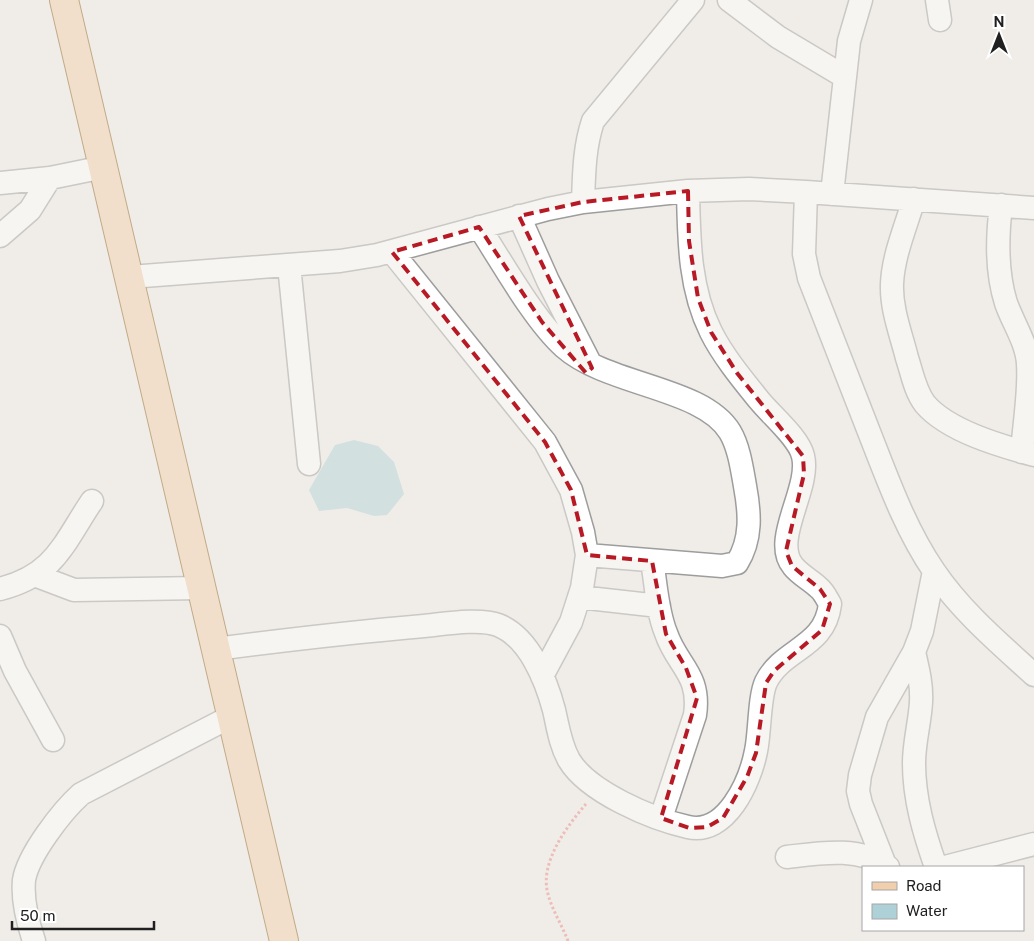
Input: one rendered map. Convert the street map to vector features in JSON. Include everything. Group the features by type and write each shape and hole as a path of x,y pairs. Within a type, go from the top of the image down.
{"main road":[{"path":"64,0 284,941"}],"street":[{"path":"583,202 587,138 593,121 693,0"},
{"path":"730,0 778,37 845,77"},
{"path":"832,194 854,2"},
{"path":"0,182 50,178 104,167"},
{"path":"0,236 30,210 50,178"},
{"path":"130,277 340,261 392,252 519,216 583,202 688,191 749,189 1034,208"},
{"path":"216,649 340,633 470,622 497,624 515,635 542,676 554,709 559,735 568,759 582,777 598,790 661,818 689,828 707,827 723,818 738,797 756,753 766,683 774,671 822,630 828,618 830,604 820,589 792,566 786,551 788,535 804,474 803,456 795,441 737,373 711,332 698,298 689,241 688,191"},
{"path":"806,192 804,254 809,278 894,496 934,572 986,632 1034,675"},
{"path":"914,199 892,283 892,298 915,386 925,403 938,415 987,440 1028,453 1028,364 1025,350 1006,302 1001,279 998,233 1001,205"},
{"path":"519,216 548,281 591,366"},
{"path":"479,227 542,322 564,347 591,366 633,383 678,397 716,415 730,433 742,467 747,498 749,534 744,551 737,563 722,566 587,555"},
{"path":"392,252 545,442 571,490 583,532 587,555 579,597 571,622 542,676"},
{"path":"289,265 309,464"},
{"path":"0,589 37,576 50,564 92,501"},
{"path":"652,561 659,606 666,634 686,668 697,698 695,715 661,818"},
{"path":"886,866 861,804 858,791 860,775 877,718 914,652 922,631 934,572"},
{"path":"37,576 74,590 202,588"},
{"path":"579,597 659,606"},
{"path":"0,636 8,677 53,740"},
{"path":"914,652 921,682 922,701 914,760 914,784 924,834 936,866"},
{"path":"34,941 28,923 24,880 29,865 67,807 81,794 232,716"},
{"path":"949,866 1034,844"},
{"path":"787,857 848,853 867,856 886,866"}],"path":[{"path":"568,941 548,895 545,883 556,848 572,820 598,790"}],"highlighted area":[{"path":"688,191 689,241 698,298 711,332 737,373 803,456 804,474 786,551 792,566 820,589 830,604 822,630 774,671 766,683 756,753 747,777 723,818 707,827 689,828 661,818 697,698 686,668 666,634 652,561 587,555 571,490 545,442 392,252 479,227 542,322 586,373 592,368 519,216 583,202"}],"water":[{"path":"354,440 378,446 394,462 404,494 387,515 374,516 347,508 319,511 309,490 335,445"}]}
